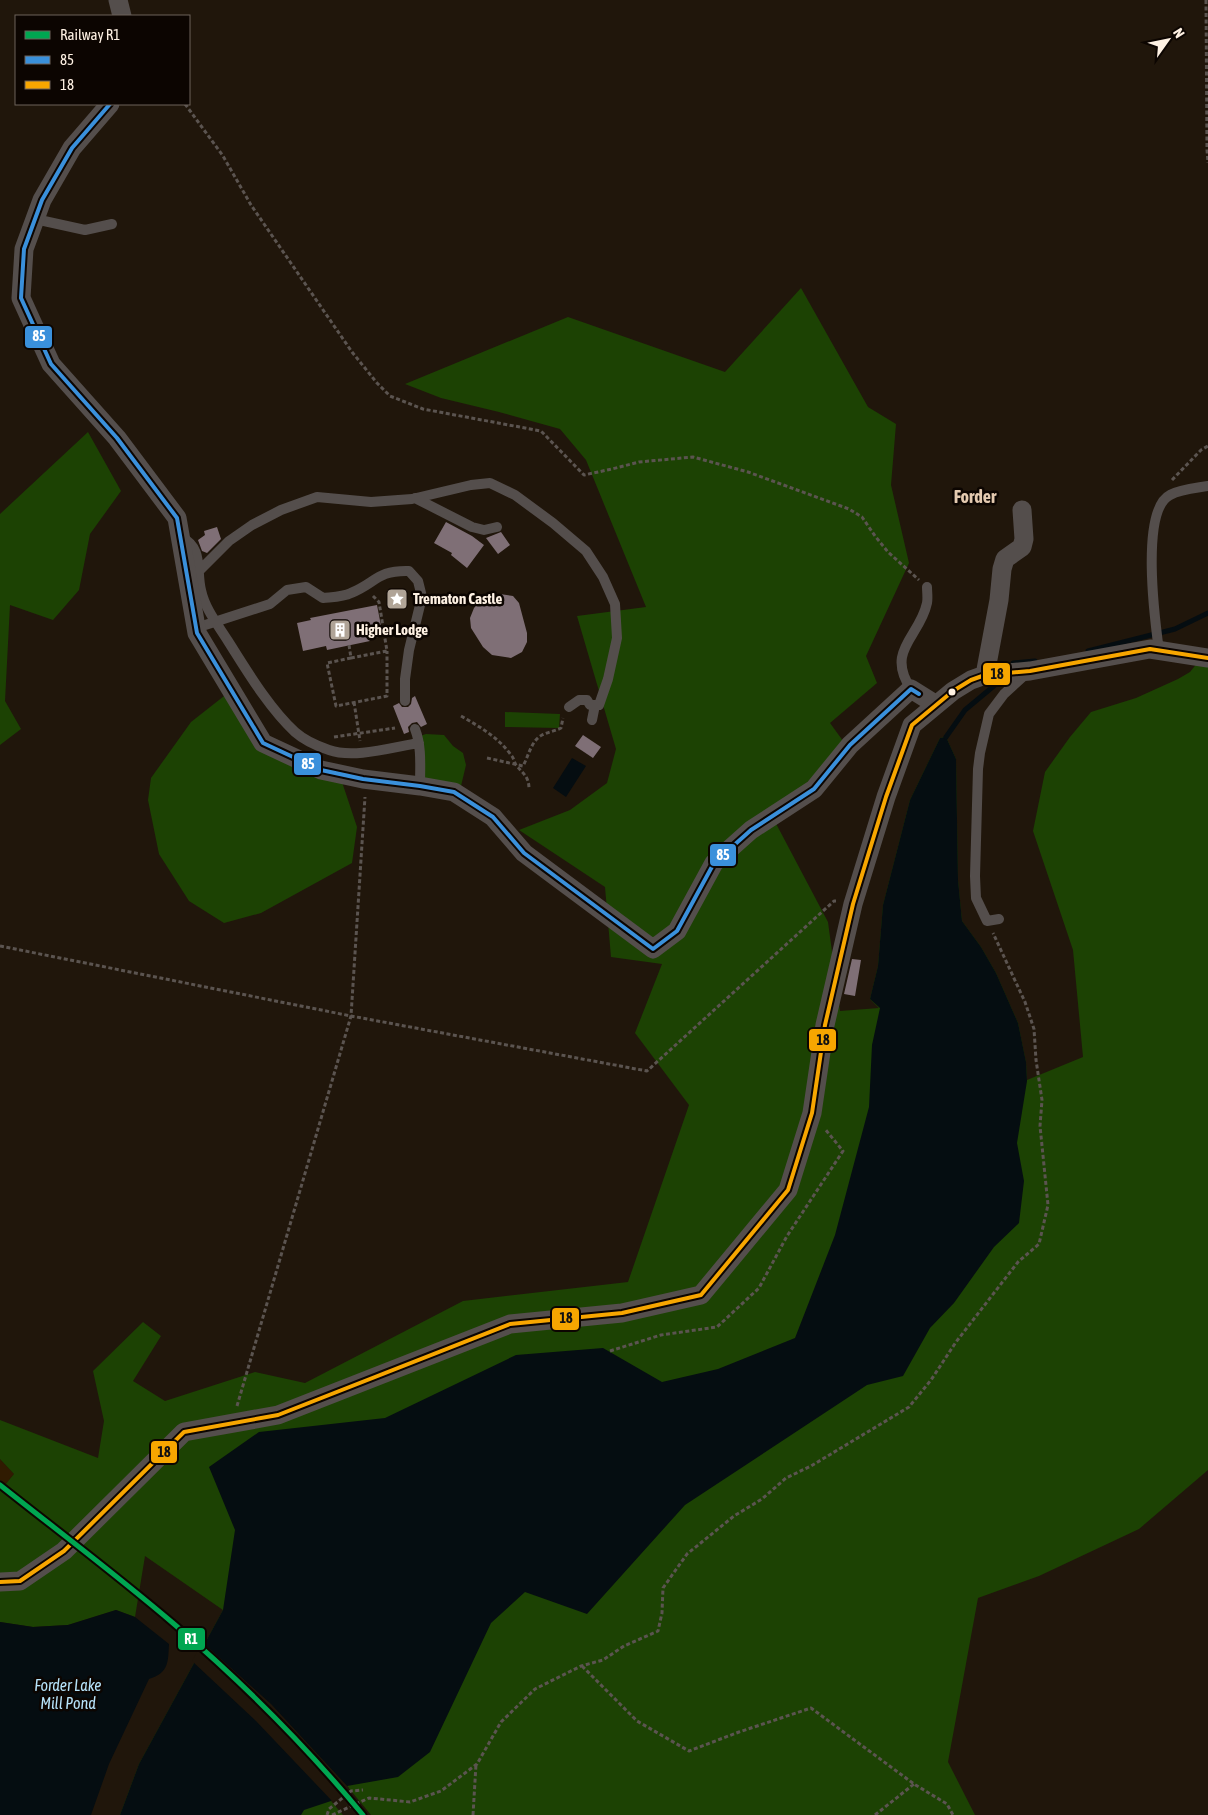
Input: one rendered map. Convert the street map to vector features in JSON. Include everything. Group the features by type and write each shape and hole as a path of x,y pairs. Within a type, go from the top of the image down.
{"street":[{"path":"118,0 122,15"},
{"path":"109,105 72,148 42,200 24,249 21,298 51,364 118,438 177,518 197,633 263,743 364,788 420,786 454,792 493,817 524,853 653,949 677,931 714,863 751,830 814,789 850,746 912,689 935,704"},
{"path":"985,675 999,600 1002,568 1005,559 1022,547 1024,539 1022,510"},
{"path":"0,1582 20,1581 64,1551 184,1432 278,1415 510,1324 622,1313 700,1295 788,1190 812,1113 825,1026 853,904 886,797 912,725 935,704 971,680 985,675 1030,671 1150,649 1157,639 1208,658"}],"lane":[{"path":"35,219 85,230 112,224"},
{"path":"198,572 229,540 245,529 281,510 317,497 371,502 415,498 471,484 490,483 514,495 553,523 586,551 603,577 615,604 617,638 608,680 599,704 590,706 587,700 579,700 569,706"},
{"path":"1157,639 1151,544 1159,507 1170,495 1208,486"},
{"path":"415,498 472,527 484,530 497,527"},
{"path":"180,537 188,540 194,546 198,555 201,590 205,603 216,622 264,697 296,732 310,742 329,751 347,754 419,743"},
{"path":"196,628 270,604 287,590 306,587 323,598 350,594 384,573 397,570 409,571 418,581 422,597 409,650 405,679 405,701"},
{"path":"912,689 904,678 902,656 927,602 927,587"},
{"path":"999,920 988,921 976,898 978,769 989,714 1004,694 1030,671"},
{"path":"592,720 595,705"},
{"path":"415,729 419,743 420,786"}],"path":[{"path":"1206,0 1206,150 1208,163"},
{"path":"186,105 223,156 251,205 352,352 390,396 423,409 541,431 584,474 638,462 693,457 748,472 814,495 849,508 862,517 888,552 927,587"},
{"path":"1170,495 1172,480 1201,450 1208,446"},
{"path":"363,586 379,602 388,651 386,696 336,706 327,663 388,651"},
{"path":"349,645 352,658"},
{"path":"354,702 362,752"},
{"path":"487,758 523,766 530,754 534,740 542,734 561,728 564,711 569,706"},
{"path":"461,716 492,734 513,756 516,764 529,781 529,789"},
{"path":"359,732 395,728"},
{"path":"232,1423 350,1016 364,788"},
{"path":"0,946 350,1016 647,1071 834,901 853,904"},
{"path":"332,1815 369,1798 410,1802 441,1791 476,1764 501,1722 535,1689 581,1666 603,1660 624,1646 658,1631 662,1613 663,1588 688,1554 734,1516 762,1499 786,1478 811,1466 909,1408 932,1380 956,1342 1018,1262 1039,1244 1048,1205 1040,1126 1042,1100 1034,1029 1012,972 988,921"},
{"path":"812,1113 843,1151"},
{"path":"581,1666 637,1721 689,1751 811,1708 914,1784 948,1804 953,1815"},
{"path":"473,1815 476,1764"},
{"path":"875,1815 914,1784"},
{"path":"327,1815 329,1809 351,1791 363,1790"}],"shaded area":[{"path":"0,1459 14,1474 0,1491"}],"green space":[{"path":"801,288 868,407 896,424 891,485 909,563 866,656 877,683 830,723 846,745 772,816 828,922 840,1011 879,1008 870,999 878,966 883,905 910,800 940,738 946,737 956,759 958,880 962,921 981,947 996,973 1018,1023 1026,1062 1027,1080 1083,1057 1073,950 1033,831 1045,772 1091,712 1136,698 1178,679 1190,672 1202,657 1208,657 1208,1470 1139,1529 1039,1576 978,1598 948,1762 975,1815 371,1815 347,1786 331,1801 343,1815 120,1815 139,1764 223,1610 145,1556 135,1617 116,1610 68,1625 33,1627 0,1622 0,1491 14,1474 0,1459 0,1420 98,1458 104,1421 93,1371 143,1322 161,1336 133,1381 165,1401 255,1372 305,1383 463,1301 628,1282 689,1105 635,1033 662,964 611,957 605,887 519,830 570,810 607,783 616,749 577,616 646,607 586,460 560,429 441,398 405,384 568,317 725,372"},
{"path":"88,432 121,491 90,534 79,590 53,620 10,605 5,701 21,729 0,745 0,514"},
{"path":"233,689 265,739 341,779 357,827 352,863 261,913 224,923 189,901 159,854 148,800 151,778 191,722"},
{"path":"505,712 560,714 559,728 505,727"},
{"path":"426,734 444,735 453,746 463,753 466,765 461,786 424,784 420,736"}],"water":[{"path":"946,737 956,759 958,880 962,921 981,947 996,973 1018,1023 1026,1062 1027,1081 1017,1143 1024,1181 1019,1223 994,1247 954,1303 930,1328 903,1376 867,1385 685,1505 587,1614 525,1592 491,1623 430,1752 398,1777 347,1786 331,1801 304,1810 301,1815 120,1815 139,1764 223,1610 235,1530 209,1467 259,1432 385,1418 516,1355 603,1348 662,1382 718,1369 795,1338 835,1235 869,1107 872,1045 880,1008 870,999 878,966 883,905 910,800 940,738"},
{"path":"572,758 586,766 566,797 553,788"},
{"name":"Forder Lake Mill Pond","path":"116,1610 135,1617 169,1644 168,1656 164,1670 156,1677 149,1679 109,1764 91,1815 0,1815 0,1622 33,1627 68,1625"}],"pier":[{"path":"202,1642 271,1704 349,1788 333,1802 256,1721 192,1661"}],"building":[{"path":"446,522 484,545 467,568 451,555 452,553 434,543"},
{"path":"217,527 221,539 207,553 202,551 198,540 205,535 204,531"},
{"path":"501,532 510,545 498,554 486,538"},
{"name":"Trematon Castle","path":"489,595 513,596 519,603 527,633 527,642 522,652 511,658 492,655 483,647 471,628 470,618 474,608"},
{"name":"Higher Lodge","path":"377,605 383,636 369,639 370,641 327,650 326,646 303,651 297,623 311,620 310,618"},
{"path":"415,696 427,724 421,727 417,722 412,723 408,727 409,732 404,734 393,706 399,703 402,707 408,707"},
{"path":"583,735 601,747 593,758 575,746"},
{"path":"852,959 861,960 855,996 844,994"}],"waterway":[{"path":"1088,651 1175,629 1208,613"},
{"path":"1013,663 1035,661"},
{"path":"946,737 965,710 995,685"}],"rail line":[{"name":"R1","path":"0,1485 131,1588 224,1669 273,1715 363,1815"}],"transit line":[{"name":"85","path":"109,105 72,148 42,200 24,249 21,298 51,364 117,438 177,518 197,633 263,743 321,770 363,779 454,792 493,817 524,853 653,949 677,931 714,863 751,830 814,789 850,745 911,689 919,694"},
{"name":"18","path":"0,1582 20,1581 64,1551 184,1432 278,1415 510,1324 622,1313 701,1295 788,1190 812,1113 825,1025 853,904 886,797 912,725 953,691 971,680 985,675 1030,671 1150,649 1208,658"}],"place":[{"name":"Trematon Castle","path":"397,599"},
{"name":"Higher Lodge","path":"340,630"}],"district":[{"name":"Forder","path":"975,497"}]}
